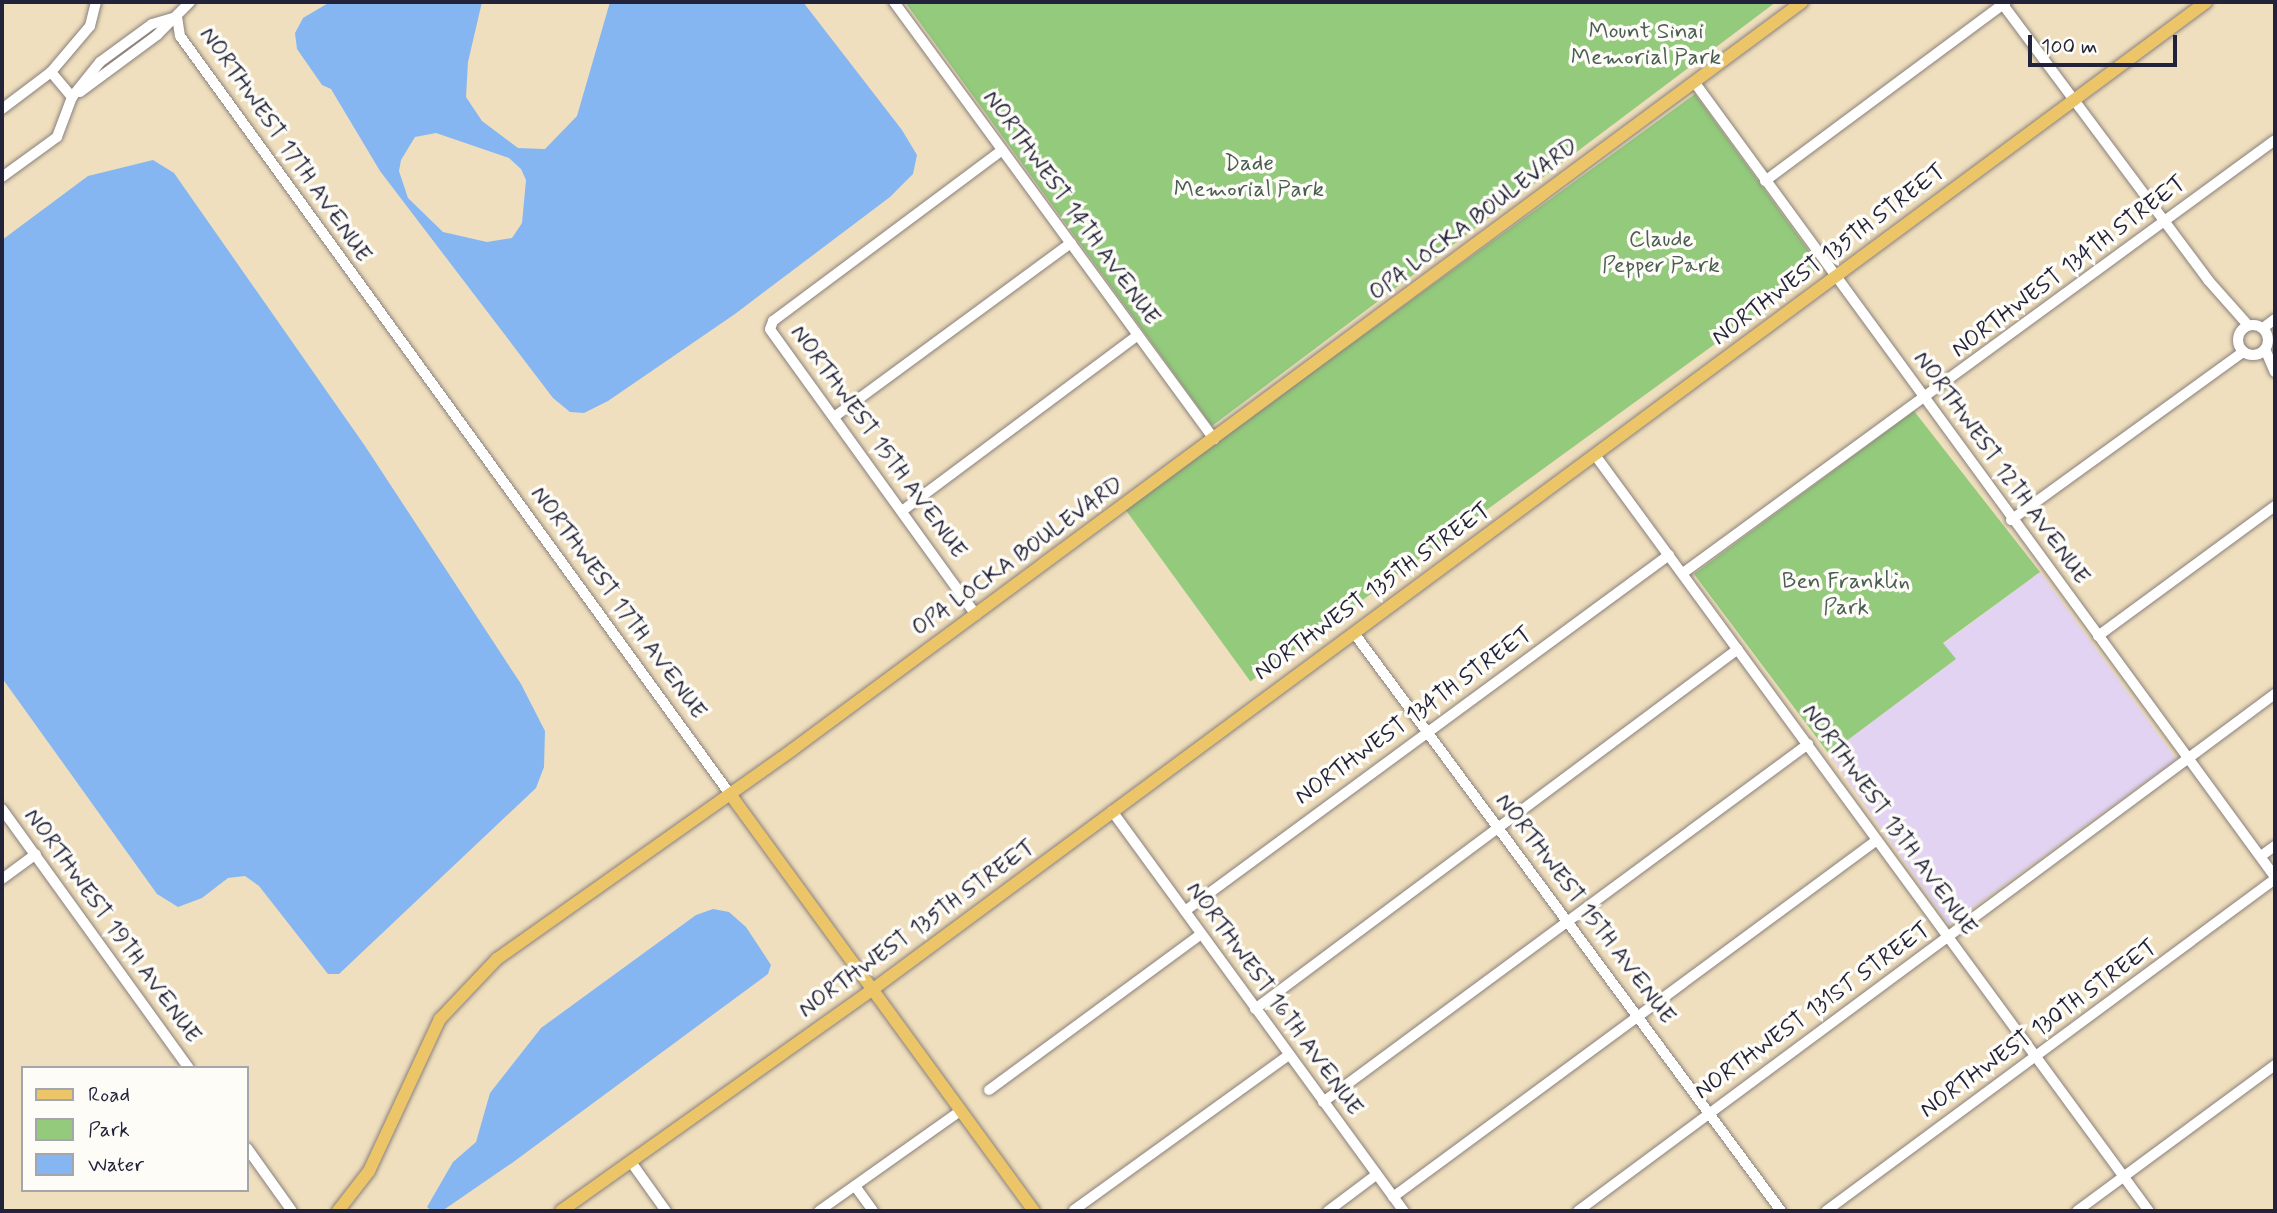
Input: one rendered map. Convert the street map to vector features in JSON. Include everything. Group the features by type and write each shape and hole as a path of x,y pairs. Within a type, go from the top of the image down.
{"main road":[{"name":"OPA LOCKA BOULEVARD","path":"338,1211 369,1171 440,1019 497,960 976,615 1802,2"},
{"name":"NORTHWEST 135TH STREET","path":"561,1211 872,990 2206,2"},
{"name":"NORTHWEST 17TH AVENUE","path":"730,794 1034,1211"}],"street":[{"path":"2,108 51,72 90,26 96,2"},
{"path":"2,177 57,137 72,97 177,17 190,2"},
{"name":"NORTHWEST 14TH AVENUE","path":"894,2 1214,439"},
{"path":"1765,181 2004,3 2165,223 2226,301 2244,328 2241,349 2011,520"},
{"name":"NORTHWEST 17TH AVENUE","path":"177,17 180,36 730,794"},
{"path":"51,72 72,97"},
{"name":"NORTHWEST 12TH AVENUE","path":"1695,83 2011,520 2275,878"},
{"name":"NORTHWEST 134TH STREET","path":"1683,573 2275,140"},
{"name":"NORTHWEST 15TH AVENUE","path":"976,615 770,329 773,321 1002,150"},
{"path":"834,417 1071,243"},
{"path":"2261,352 2275,319"},
{"path":"2244,328 2269,330"},
{"path":"902,511 1138,335"},
{"path":"2241,349 2261,352 2274,371"},
{"name":"NORTHWEST 13TH AVENUE","path":"1595,455 2149,1211"},
{"path":"2098,636 2275,506"},
{"name":"NORTHWEST 134TH STREET","path":"1185,911 1669,555"},
{"name":"NORTHWEST 15TH AVENUE","path":"1354,633 1781,1211"},
{"path":"1255,1009 1738,649"},
{"name":"NORTHWEST 131ST STREET","path":"1578,1211 2275,694"},
{"path":"1323,1102 1808,744"},
{"name":"NORTHWEST 19TH AVENUE","path":"2,809 188,1066"},
{"name":"NORTHWEST 16TH AVENUE","path":"1112,811 1404,1211"},
{"path":"1393,1197 1877,840"},
{"path":"2261,856 2275,846"},
{"path":"2,878 36,854"},
{"name":"NORTHWEST 130TH STREET","path":"1826,1211 2036,1058 2275,878"},
{"path":"989,1090 1201,934"},
{"path":"1074,1210 1289,1055"},
{"path":"2077,1211 2275,1065"},
{"path":"819,1211 960,1111"},
{"path":"248,1150 292,1211"},
{"path":"631,1162 666,1211"},
{"path":"1328,1211 1376,1175"},
{"path":"855,1186 873,1211"}],"shaded area":[{"path":"2040,572 2176,759 1949,925 1829,754 1955,660 1943,644"}],"green space":[{"name":"Dade Memorial Park","path":"905,2 1776,2 1212,426"},
{"name":"Claude Pepper Park","path":"1695,94 1821,267 1250,682 1125,508"},
{"name":"Ben Franklin Park","path":"1914,411 2040,572 1943,643 1956,659 1829,754 1694,574"}],"water":[{"path":"330,2 482,2 468,62 466,97 482,121 518,148 545,149 577,116 610,2 803,2 902,130 917,155 913,174 890,197 735,314 608,401 584,413 570,412 553,398 380,171 331,89 322,85 297,49 295,33 303,18","holes":["436,133 509,158 521,169 526,180 522,223 512,238 487,242 443,232 408,198 399,171 401,160 415,137"]},
{"path":"153,160 174,173 365,446 521,684 545,731 544,767 536,788 339,974 328,974 259,886 245,876 228,878 202,898 178,907 157,894 2,678 2,240 88,176"},
{"path":"713,909 729,912 746,927 771,965 768,974 512,1163 442,1211 432,1211 427,1207 453,1162 476,1142 490,1093 541,1028 696,915"}],"park label":[{"name":"Mount Sinai Memorial Park","path":"1646,45"}]}
